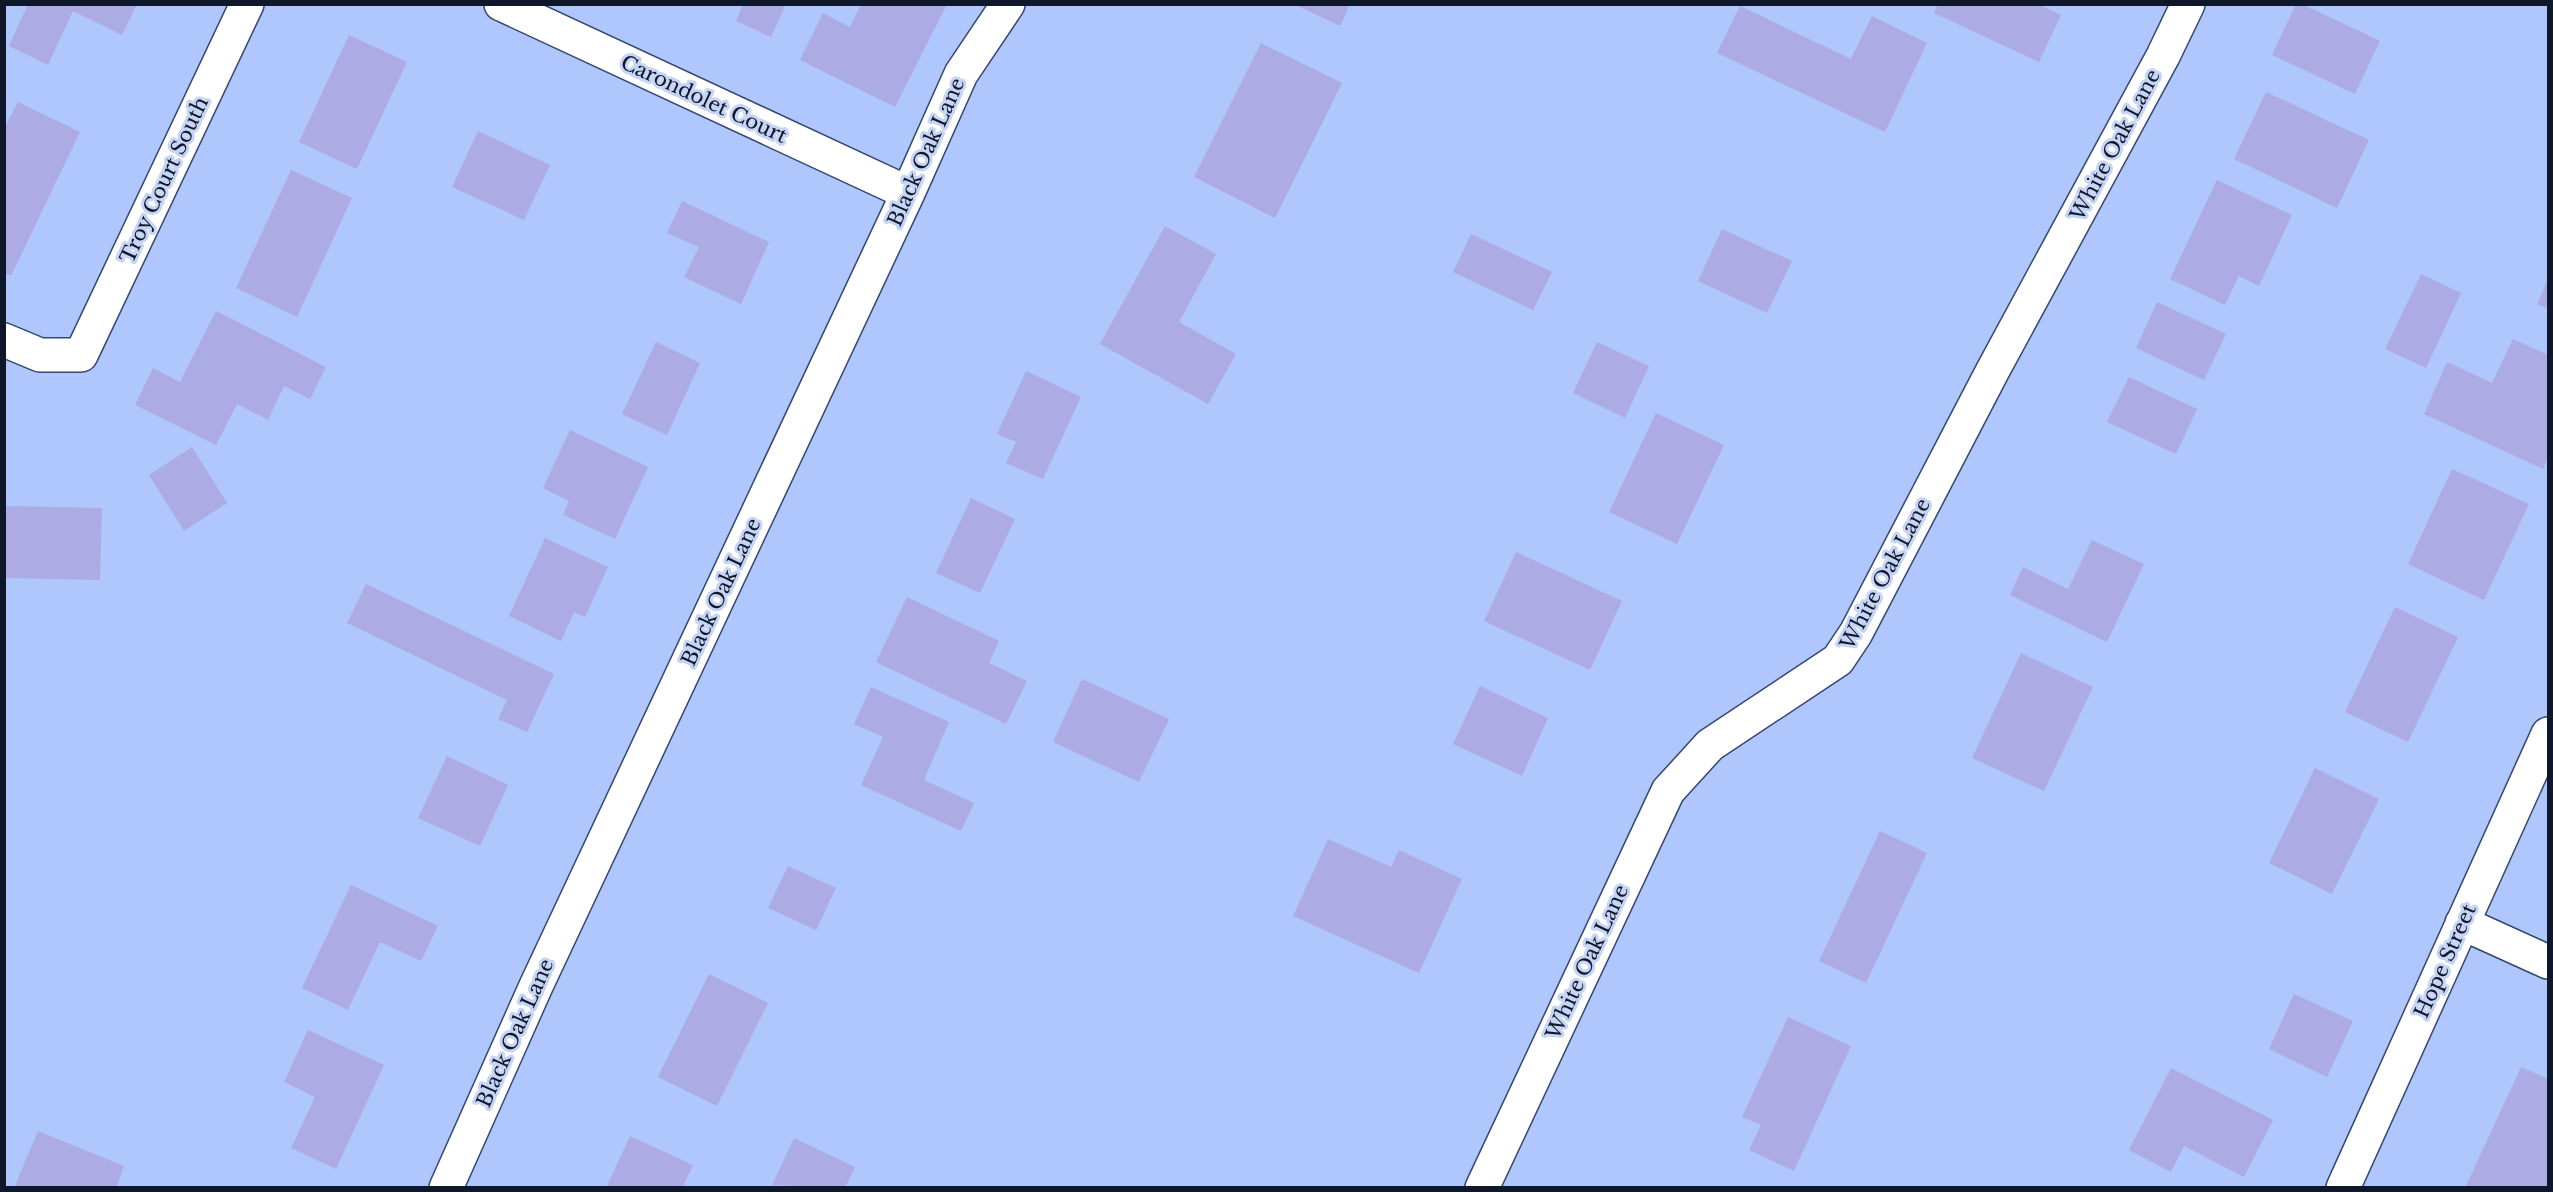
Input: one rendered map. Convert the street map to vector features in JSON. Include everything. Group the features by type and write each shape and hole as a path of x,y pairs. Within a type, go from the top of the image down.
{"street":[{"name":"Troy Court South","path":"4,340 40,355 81,355 247,4"},
{"name":"Carondolet Court","path":"501,4 908,193"},
{"name":"Black Oak Lane","path":"446,1188 536,986 908,193 961,74 1008,4"},
{"name":"White Oak Lane","path":"1482,1188 1668,791 1710,745 1838,660 1856,633 1993,370 2163,56 2188,4"},
{"name":"Hope Street","path":"2343,1188 2548,734"},
{"path":"2462,923 2548,962"}],"building":[{"path":"28,4 137,4 122,35 73,11 48,65 9,46"},
{"path":"743,4 786,4 771,37 736,21"},
{"path":"861,4 947,4 895,107 800,60 823,13 850,27"},
{"path":"1294,4 1350,4 1340,26"},
{"path":"1938,4 2038,4 2061,15 2039,62 1934,13"},
{"path":"2296,4 2302,4 2380,41 2355,94 2272,55"},
{"path":"1740,6 1851,59 1872,16 1927,43 1885,132 1717,53"},
{"path":"349,35 407,62 357,169 299,142"},
{"path":"1261,43 1342,83 1275,218 1194,177"},
{"path":"2266,92 2369,140 2337,208 2234,159"},
{"path":"18,102 80,132 11,276 4,273 4,129"},
{"path":"478,131 550,165 524,220 452,187"},
{"path":"291,170 352,198 297,317 236,288"},
{"path":"2217,180 2292,215 2259,286 2239,276 2225,305 2170,279"},
{"path":"682,201 769,242 741,304 684,277 699,247 667,233"},
{"path":"1165,226 1216,254 1179,322 1236,354 1208,404 1100,344"},
{"path":"1722,229 1792,261 1767,313 1698,281"},
{"path":"1471,234 1552,272 1533,310 1453,272"},
{"path":"2421,274 2461,293 2426,368 2385,349"},
{"path":"2548,279 2548,309 2537,304"},
{"path":"2157,302 2226,334 2204,380 2136,348"},
{"path":"216,311 326,367 310,399 284,386 268,420 237,404 216,445 135,405 153,368 180,382"},
{"path":"2513,339 2548,355 2548,458 2543,469 2424,414 2447,362 2492,383"},
{"path":"656,342 700,363 667,435 622,414"},
{"path":"1597,342 1649,366 1625,418 1573,393"},
{"path":"1026,371 1081,397 1043,479 1006,463 1016,442 997,434"},
{"path":"2129,377 2197,409 2176,454 2107,422"},
{"path":"1656,413 1724,445 1677,544 1609,512"},
{"path":"570,430 648,467 615,539 563,515 569,501 543,488"},
{"path":"192,447 227,503 184,531 149,475"},
{"path":"2452,469 2529,504 2484,600 2408,564"},
{"path":"971,498 1015,519 980,593 936,573"},
{"path":"4,506 102,508 100,580 4,578"},
{"path":"545,538 608,567 585,617 574,612 561,641 509,616"},
{"path":"2092,540 2144,564 2107,642 2010,595 2023,567 2068,589"},
{"path":"1516,552 1622,601 1590,670 1484,621"},
{"path":"366,584 554,674 527,732 498,719 507,700 347,623"},
{"path":"907,597 999,641 989,663 1027,681 1006,724 876,662"},
{"path":"2395,607 2458,637 2408,742 2345,712"},
{"path":"2021,653 2093,687 2044,791 1972,758"},
{"path":"1082,679 1169,719 1139,782 1053,742"},
{"path":"1480,686 1548,718 1522,776 1453,744"},
{"path":"871,687 949,722 924,780 974,803 961,831 861,785 883,737 854,724"},
{"path":"447,756 508,785 480,846 418,818"},
{"path":"2315,768 2379,799 2332,894 2269,863"},
{"path":"1880,831 1927,853 1866,983 1819,961"},
{"path":"1328,839 1391,867 1399,850 1462,879 1419,973 1293,916"},
{"path":"788,866 836,888 816,930 768,908"},
{"path":"351,885 438,926 421,961 380,942 348,1010 302,988"},
{"path":"709,974 768,1003 717,1106 658,1077"},
{"path":"2294,994 2353,1021 2327,1077 2269,1049"},
{"path":"1788,1017 1851,1046 1794,1171 1749,1150 1761,1125 1742,1117"},
{"path":"308,1030 384,1065 336,1169 291,1148 315,1097 284,1082"},
{"path":"2521,1067 2548,1079 2548,1188 2465,1188"},
{"path":"2171,1068 2273,1120 2244,1177 2184,1146 2171,1172 2129,1150"},
{"path":"38,1131 124,1166 116,1188 14,1188"},
{"path":"630,1136 693,1165 682,1188 606,1188"},
{"path":"794,1138 855,1167 845,1188 772,1185"}]}
